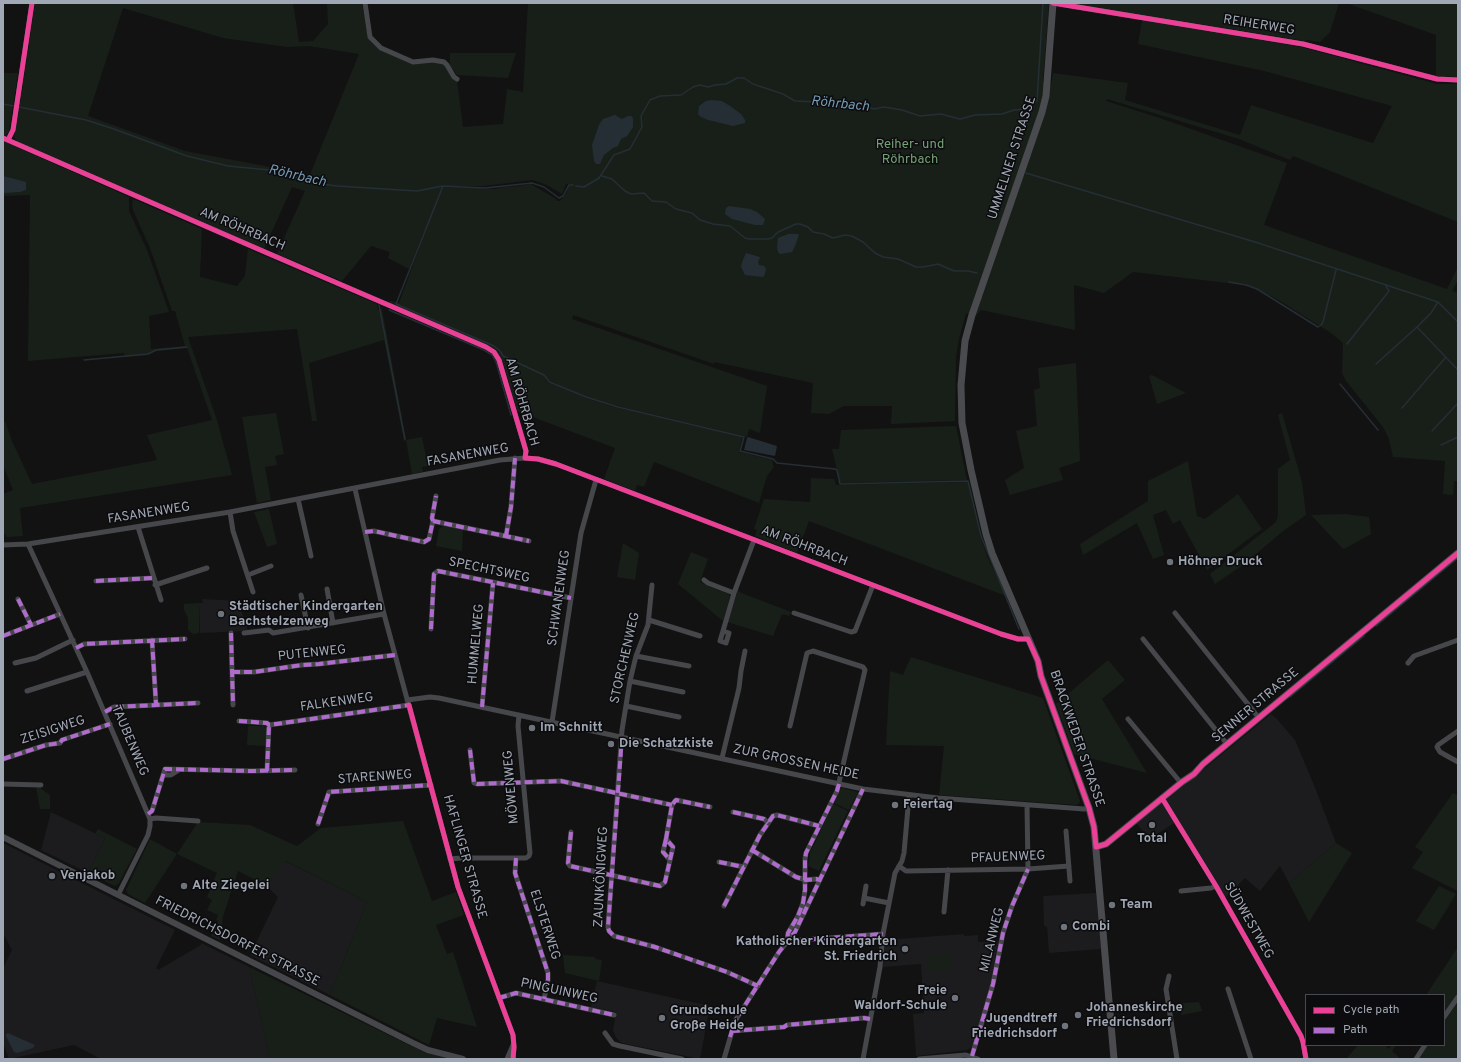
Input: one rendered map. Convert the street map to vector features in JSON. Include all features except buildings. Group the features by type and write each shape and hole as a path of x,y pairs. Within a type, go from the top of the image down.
{"main road":[{"name":"UMMELNER STRASSE","path":"972,315 1042,112 1046,96 1053,3"},
{"name":"BRACKWEDER STRASSE","path":"972,315 965,341 961,385 962,424 966,447 986,534 992,553 1029,642 1033,661 1041,676 1094,827 1114,1059"},
{"name":"SENNER STRASSE","path":"1096,847 1106,844 1182,782 1194,774 1323,664 1458,553"}],"street":[{"path":"5,139 13,130 32,3"},
{"path":"365,3 370,37 381,48 413,62 433,60 444,62 448,65 454,77 457,79"},
{"name":"REIHERWEG","path":"1053,3 1303,44 1437,79 1458,80"},
{"name":"AM RÖHRBACH","path":"5,139 486,347 494,352 499,360 524,444 526,452 525,458 538,459 556,464 873,585 1029,642"},
{"path":"506,536 511,507 515,463 514,458"},
{"name":"FASANENWEG","path":"3,545 28,544 230,512 500,460 525,458"},
{"name":"SCHWANENWEG","path":"552,722 581,533 596,480"},
{"name":"HAFLINGER STRASSE","path":"355,488 384,614 432,785 450,859 458,887 513,1035 513,1059"},
{"path":"365,532 374,531 424,542 430,539 436,496"},
{"path":"298,499 311,556"},
{"path":"230,512 233,531 253,592"},
{"path":"433,522 529,541"},
{"path":"138,527 161,600"},
{"path":"723,631 734,593 754,540"},
{"name":"TAUBENWEG","path":"28,544 105,712 150,819"},
{"path":"248,575 271,566"},
{"path":"156,585 207,568"},
{"name":"SPECHTSWEG","path":"431,629 434,574 438,571 571,598"},
{"path":"96,581 153,578"},
{"path":"704,580 734,593"},
{"name":"HUMMELWEG","path":"482,707 493,583"},
{"name":"STORCHENWEG","path":"622,737 630,681 636,656 649,620 652,585"},
{"path":"794,613 851,632 855,631 873,585"},
{"path":"327,589 333,623"},
{"path":"301,595 308,628"},
{"path":"18,599 31,625"},
{"path":"1175,613 1259,718"},
{"path":"3,635 60,614"},
{"path":"244,633 269,630 273,634 384,614"},
{"path":"649,620 700,636"},
{"path":"231,633 233,705"},
{"path":"76,648 84,644 185,639"},
{"path":"1143,639 1228,744"},
{"path":"15,663 36,658 73,640"},
{"path":"152,640 156,704"},
{"path":"1408,662 1414,656 1458,640"},
{"path":"722,758 739,688 746,651"},
{"path":"787,941 788,933 798,916 803,903 806,880 806,853 837,791 839,784 865,670 863,667 813,652 807,653 790,726"},
{"name":"PUTENWEG","path":"232,672 254,672 302,665 395,655"},
{"path":"636,656 689,666"},
{"path":"27,691 87,672"},
{"path":"630,681 683,692"},
{"name":"ZUR GROSSEN HEIDE","path":"408,702 430,697 863,789 909,796 1084,809 1088,808"},
{"name":"FALKENWEG","path":"239,721 267,723 269,725 408,702"},
{"path":"105,712 114,708 156,704 198,703"},
{"path":"626,706 679,717"},
{"name":"MÖWENWEG","path":"516,858 526,858 530,853 518,726 519,715"},
{"path":"1128,718 1182,782"},
{"name":"ZEISIGWEG","path":"3,759 46,745 60,743 62,740 110,724"},
{"path":"267,771 269,725"},
{"path":"1458,731 1438,745 1440,752 1458,762"},
{"name":"ZAUNKÖNIGWEG","path":"622,737 608,927 610,934 654,947 727,972 758,986"},
{"path":"470,750 474,783 560,781 672,805"},
{"path":"148,814 152,811 165,769 267,771 294,770"},
{"path":"3,784 41,785"},
{"name":"STARENWEG","path":"318,824 329,792 432,785"},
{"path":"724,1059 732,1031 739,1015 787,941 795,932 863,789"},
{"path":"863,1059 880,967 883,934 889,903 895,873 904,853 909,796"},
{"name":"SÜDWESTWEG","path":"1162,798 1216,886 1301,1036 1306,1059"},
{"path":"670,860 663,852 672,805 676,800 710,807"},
{"name":"MILANWEG","path":"972,1056 993,984 1003,933 1012,906 1028,869 1027,805"},
{"path":"733,812 764,820 768,823"},
{"path":"724,906 752,850 773,816 776,815 819,826"},
{"path":"118,895 148,835 150,819 156,818 198,821"},
{"path":"1066,831 1070,881"},
{"path":"571,832 568,863 570,866 660,886 665,882 673,846 666,839"},
{"name":"FRIEDRICHSDORFER STRASSE","path":"3,838 413,1043 428,1050 463,1059"},
{"path":"752,850 791,874 806,880 820,880"},
{"path":"450,859 516,858"},
{"name":"ELSTERWEG","path":"516,858 515,873 548,973 544,999"},
{"path":"719,862 744,867"},
{"name":"PFAUENWEG","path":"899,866 906,870 1028,869 1069,866"},
{"path":"944,912 948,870"},
{"path":"863,904 866,886"},
{"path":"1180,891 1211,888 1216,886"},
{"path":"864,898 889,903"},
{"path":"787,941 883,934"},
{"path":"1169,976 1166,989 1177,1059"},
{"path":"1228,989 1251,1059"},
{"name":"PINGUINWEG","path":"499,998 516,993 614,1015"},
{"path":"1445,1016 1458,997"},
{"path":"732,1031 864,1018 870,1019"},
{"path":"605,1033 614,1044 682,1059"},
{"path":"507,1059 514,1040"},
{"path":"1416,1059 1424,1046"},
{"path":"919,1059 966,1055 978,1059"}],"shaded area":[{"path":"706,101 722,101 730,106 741,114 745,120 745,123 733,126 701,117 698,114 699,106"},
{"path":"615,115 622,119 631,116 633,118 633,127 627,136 621,139 618,146 604,155 600,164 596,164 594,161 592,145 599,125 603,119"},
{"path":"3,176 26,182 26,190 20,192 3,193"},
{"path":"729,206 750,209 757,212 765,219 763,225 755,225 732,219 725,214 726,208"},
{"path":"788,234 799,235 792,252 780,254 777,247 778,238"},
{"path":"746,253 760,257 758,262 759,265 764,266 766,269 763,277 745,275 741,267"},
{"path":"748,437 777,446 775,456 744,450"},
{"name":"Städtischer Kindergarten Bachstelzenweg","path":"202,599 238,601 248,631 200,633 199,603 203,603"},
{"path":"1271,714 1295,740 1336,843 1289,883 1280,866 1260,891 1245,878 1225,898 1166,800"},
{"path":"1160,804 1163,804 1176,822 1157,834 1147,836 1136,823"},
{"path":"51,812 105,838 88,873 41,850"},
{"path":"3,843 175,930 156,968 158,970 201,945 201,943 249,967 270,1059 101,1059 74,1045 9,1059 3,1043 3,968 12,950 3,933"},
{"path":"285,861 367,902 330,995 250,955 278,897 266,885"},
{"path":"1096,893 1101,949 1049,953 1047,927 1044,926 1043,896"},
{"name":"Freie Waldorf-Schule","path":"964,934 964,936 978,935 978,942 998,941 991,984 972,1047 967,1050 916,1056 913,1014 924,1013 921,964 883,967 885,940"},
{"name":"Grundschule Große Heide","path":"597,981 710,1006 700,1059 622,1043 616,1038 613,1030 616,1012 591,1007"},
{"path":"8,1033 35,1045 33,1048 17,1053 14,1052 6,1036"}],"green space":[{"name":"Reiher- und Röhrbach","path":"35,3 293,3 299,42 313,41 328,24 327,3 362,3 368,38 380,50 413,64 432,61 443,63 457,80 463,127 503,124 507,89 523,92 528,3 1049,3 1043,82 1051,85 1053,73 1128,83 1125,100 1240,135 1251,105 1373,143 1392,106 1264,71 1138,44 1142,20 1301,47 1437,84 1458,84 1458,222 1293,156 1290,160 1239,139 1107,99 1106,101 1160,118 1287,163 1264,225 1447,289 1458,267 1458,280 1452,291 1458,293 1458,481 1454,481 1453,495 1443,494 1445,461 1393,457 1389,439 1383,427 1346,381 1342,373 1343,343 1331,333 1280,301 1257,289 1245,285 1133,272 1104,293 1074,285 1075,330 981,310 976,316 966,313 956,357 955,421 891,424 892,406 844,406 829,414 811,413 813,383 714,362 714,364 573,315 572,319 767,386 760,433 749,429 747,437 586,397 551,381 548,378 547,379 550,382 586,398 611,406 742,437 739,452 772,460 774,467 767,476 759,503 654,462 644,487 637,485 635,491 604,479 615,448 517,411 503,363 496,350 389,303 390,301 399,303 426,229 409,269 388,258 390,252 371,246 342,281 277,254 305,191 292,187 264,249 18,143 14,137","holes":["123,8 223,38 287,47 309,46 359,54 309,177 281,169 185,151 88,116","533,180 547,185 562,194 566,184 568,184 567,192 560,201 557,201 531,184 495,189 452,186 484,186"]},
{"path":"1067,3 1339,3 1330,32 1320,42 1305,41"},
{"path":"1346,3 1458,3 1458,77 1436,76 1436,35"},
{"path":"450,53 516,53 508,78 457,75 450,66"},
{"path":"3,73 18,73 9,132 5,136 3,135"},
{"path":"3,141 129,197 129,211 147,250 169,312 149,316 151,349 185,346 175,311 172,311 150,248 133,210 133,199 202,229 200,277 237,286 245,276 248,249 377,304 378,310 382,309 406,440 404,441 384,340 309,363 317,421 312,421 297,329 188,337 217,420 232,475 20,508 23,536 7,537 3,532 3,494 13,490 3,465 3,425 5,421 12,441 32,484 157,460 147,435 212,420 187,348 157,351 148,355 125,357 124,353 28,361 30,195 3,196"},
{"path":"1076,363 1080,461 1059,468 1063,480 1010,495 1005,480 1024,468 1016,431 1037,426 1034,390 1040,388 1038,368"},
{"path":"1152,375 1186,393 1157,404 1149,376"},
{"path":"276,413 284,454 275,456 277,465 265,467 271,500 257,503 242,417"},
{"path":"1282,413 1302,482 1306,515 1282,532 1243,565 1215,584 1210,574 1276,522 1278,516 1278,469 1290,460 1278,415"},
{"path":"956,426 967,480 840,483 832,449 839,449 841,430"},
{"path":"422,437 428,466 422,467 423,472 412,474 406,440"},
{"path":"1188,461 1197,516 1205,519 1238,494 1262,529 1207,570 1180,520 1173,524 1166,510 1153,515 1164,555 1153,559 1137,523 1083,555 1080,544 1148,501 1148,481"},
{"path":"811,478 834,479 836,485 968,482 981,539 988,558 1006,596 809,521 797,553 755,536 757,530 754,529 764,499 810,502"},
{"path":"269,509 277,544 267,547 254,512"},
{"path":"1344,514 1369,517 1371,534 1344,549 1311,515"},
{"path":"445,525 463,529 462,551 436,546 439,529"},
{"path":"623,543 639,553 635,580 617,577"},
{"path":"691,552 708,559 700,582 729,594 730,596 723,621 678,584"},
{"path":"738,590 739,592 791,612 789,616 782,614 773,636 727,622"},
{"path":"199,603 199,633 193,634 188,630 188,618 184,610 184,604"},
{"path":"911,657 1043,698 1080,801 1079,803 1077,805 939,795 944,746 886,745 890,671 903,675"},
{"path":"1108,660 1125,680 1102,699 1147,773 1074,754 1056,704"},
{"path":"248,726 264,726 267,729 266,746 247,745"},
{"path":"36,787 39,787 50,795 50,809 40,809"},
{"path":"841,788 858,792 849,810 834,803"},
{"path":"1453,793 1458,795 1458,891 1412,868 1423,852 1415,847"},
{"path":"833,804 848,811 819,871 808,866 810,853"},
{"path":"403,821 432,901 456,892 464,915 436,925 447,954 453,952 477,1027 437,1018 429,1045 330,995 367,902 286,861 266,885 238,871 223,916 220,940 211,936 218,921 216,920 218,915 207,910 212,900 207,897 217,873 177,854 198,822 250,825 297,846 321,828"},
{"path":"98,829 137,849 119,883 115,886 88,873 105,838 95,834"},
{"path":"150,839 177,854 145,903 128,894 126,890"},
{"path":"1336,843 1352,853 1309,922 1289,883"},
{"path":"1439,886 1456,894 1434,930 1416,921"},
{"path":"1458,947 1458,993 1445,1012 1445,994 1427,994"},
{"path":"949,953 951,969 929,971 928,954"},
{"path":"563,955 595,957 595,959 602,960 599,981 565,973"},
{"path":"249,967 411,1046 449,1059 270,1059"},
{"path":"1199,1002 1202,1011 1182,1015 1181,1012 1172,1013 1171,1004"},
{"path":"1458,1002 1458,1059 1418,1059 1426,1046 1445,1046 1445,1020"},
{"path":"1357,1046 1385,1046 1389,1049 1391,1046 1395,1046 1392,1051 1401,1059 1346,1059"}],"waterway":[{"name":"Röhrbach","path":"576,186 584,187 599,178 614,155 630,149 642,127 641,116 650,100 660,96 681,95 693,87 700,85 708,87 726,84 737,78 744,78 753,84 783,94 795,101 819,102 836,107 860,104 874,109 884,107 902,110 920,116 941,114 960,119 975,115 1002,114 1014,110 1027,109 1037,101 1043,3"},
{"name":"Röhrbach","path":"3,104 14,106"},
{"name":"Röhrbach","path":"19,107 86,120 187,156 228,166 280,171 307,182 337,186 417,191 443,186 485,188 532,183 544,187 559,198 563,196 569,185 573,185"},
{"path":"1026,173 1255,242 1438,302 1458,322"},
{"path":"602,176 612,179 625,191 631,194 644,193 652,201 666,202 676,209 692,213 700,220 713,224 730,226 745,238 772,238 778,232 796,224 800,224 808,227 813,232 824,234 833,238 845,235 852,236 863,242 875,253 883,257 898,259 916,267 938,264 954,271 968,271 977,273"},
{"path":"443,186 396,304 494,346 503,356 544,375 550,382 586,397 618,407 744,437 740,451 773,459 777,463 835,469 837,470 840,484 968,481 981,536 1019,629"},
{"path":"1229,282 1246,285 1257,289 1318,327 1323,322 1336,270"},
{"path":"1347,344 1389,291 1386,286"},
{"path":"1376,364 1417,327 1431,313 1438,302"},
{"path":"379,305 405,439"},
{"path":"389,310 484,350 492,355 496,362 511,415"},
{"path":"1417,327 1458,370"},
{"path":"84,360 148,354 156,350 187,347"},
{"path":"1402,408 1446,357"},
{"path":"1340,384 1378,430"},
{"path":"1432,431 1458,403"},
{"path":"1441,445 1458,437"},
{"path":"1376,626 1458,558"},
{"path":"1290,697 1364,636"}],"marked path":[{"path":"506,536 511,507 515,458"},
{"path":"433,521 432,518 436,496"},
{"path":"365,532 374,531 424,542 429,539 433,521 529,541"},
{"path":"431,629 434,574 438,571 571,598"},
{"path":"96,581 153,578"},
{"path":"482,707 493,583"},
{"path":"18,599 31,625"},
{"path":"3,636 60,614"},
{"path":"231,633 233,705"},
{"path":"76,648 84,644 185,639"},
{"path":"152,640 156,704"},
{"path":"232,672 254,672 302,665 395,655"},
{"path":"105,712 114,707 198,703"},
{"path":"239,721 267,723 269,725 409,705"},
{"path":"3,759 46,745 60,743 62,740 110,724"},
{"path":"267,771 269,725"},
{"path":"622,737 608,927 609,931 614,936 655,947 727,972 758,986"},
{"path":"470,750 474,783 477,784 561,781 672,805"},
{"path":"148,814 152,811 165,769 251,771 295,770"},
{"path":"839,784 837,791 806,853 805,890 803,903 798,916 788,933 787,941 883,934"},
{"path":"318,824 329,792 431,785"},
{"path":"730,1037 735,1021 779,952 795,932 863,789"},
{"path":"571,832 568,863 570,866 660,886 665,882 673,847 666,839 672,805 676,800 710,807"},
{"path":"733,812 764,819 768,823"},
{"path":"724,906 760,835 773,816 777,815 819,826"},
{"path":"666,839 663,852 670,860"},
{"path":"752,850 796,877 806,880 820,880"},
{"path":"516,858 515,873 548,973 544,999"},
{"path":"719,862 744,867"},
{"path":"972,1056 993,984 1003,933 1012,906 1028,869"},
{"path":"499,998 516,993 614,1015"},
{"path":"732,1031 864,1018 870,1019"}],"cycle path":[{"path":"8,140 13,130 32,3"},
{"path":"1053,3 1303,44 1437,79 1458,80"},
{"path":"3,138 486,347 494,352 499,360 526,451 525,458 538,459 556,464 1001,634 1018,639 1028,639 1038,661 1041,676 1089,808 1094,827 1096,847 1106,844 1182,782 1194,774 1203,764 1458,553"},
{"path":"409,705 458,887 513,1035 513,1059"},
{"path":"1162,798 1216,886 1301,1036 1306,1059"}],"place":[{"name":"Höhner Druck","path":"1170,562"},
{"name":"Städtischer Kindergarten Bachstelzenweg","path":"221,614"},
{"name":"Im Schnitt","path":"532,728"},
{"name":"Die Schatzkiste","path":"611,744"},
{"name":"Feiertag","path":"895,805"},
{"name":"Total","path":"1152,825"},
{"name":"Venjakob","path":"52,876"},
{"name":"Alte Ziegelei","path":"184,886"},
{"name":"Team","path":"1112,905"},
{"name":"Combi","path":"1064,927"},
{"name":"Katholischer Kindergarten St. Friedrich","path":"905,949"},
{"name":"Freie Waldorf-Schule","path":"955,998"},
{"name":"Johanneskirche Friedrichsdorf","path":"1078,1015"},
{"name":"Grundschule Große Heide","path":"662,1018"},
{"name":"Jugendtreff Friedrichsdorf","path":"1065,1026"}]}
